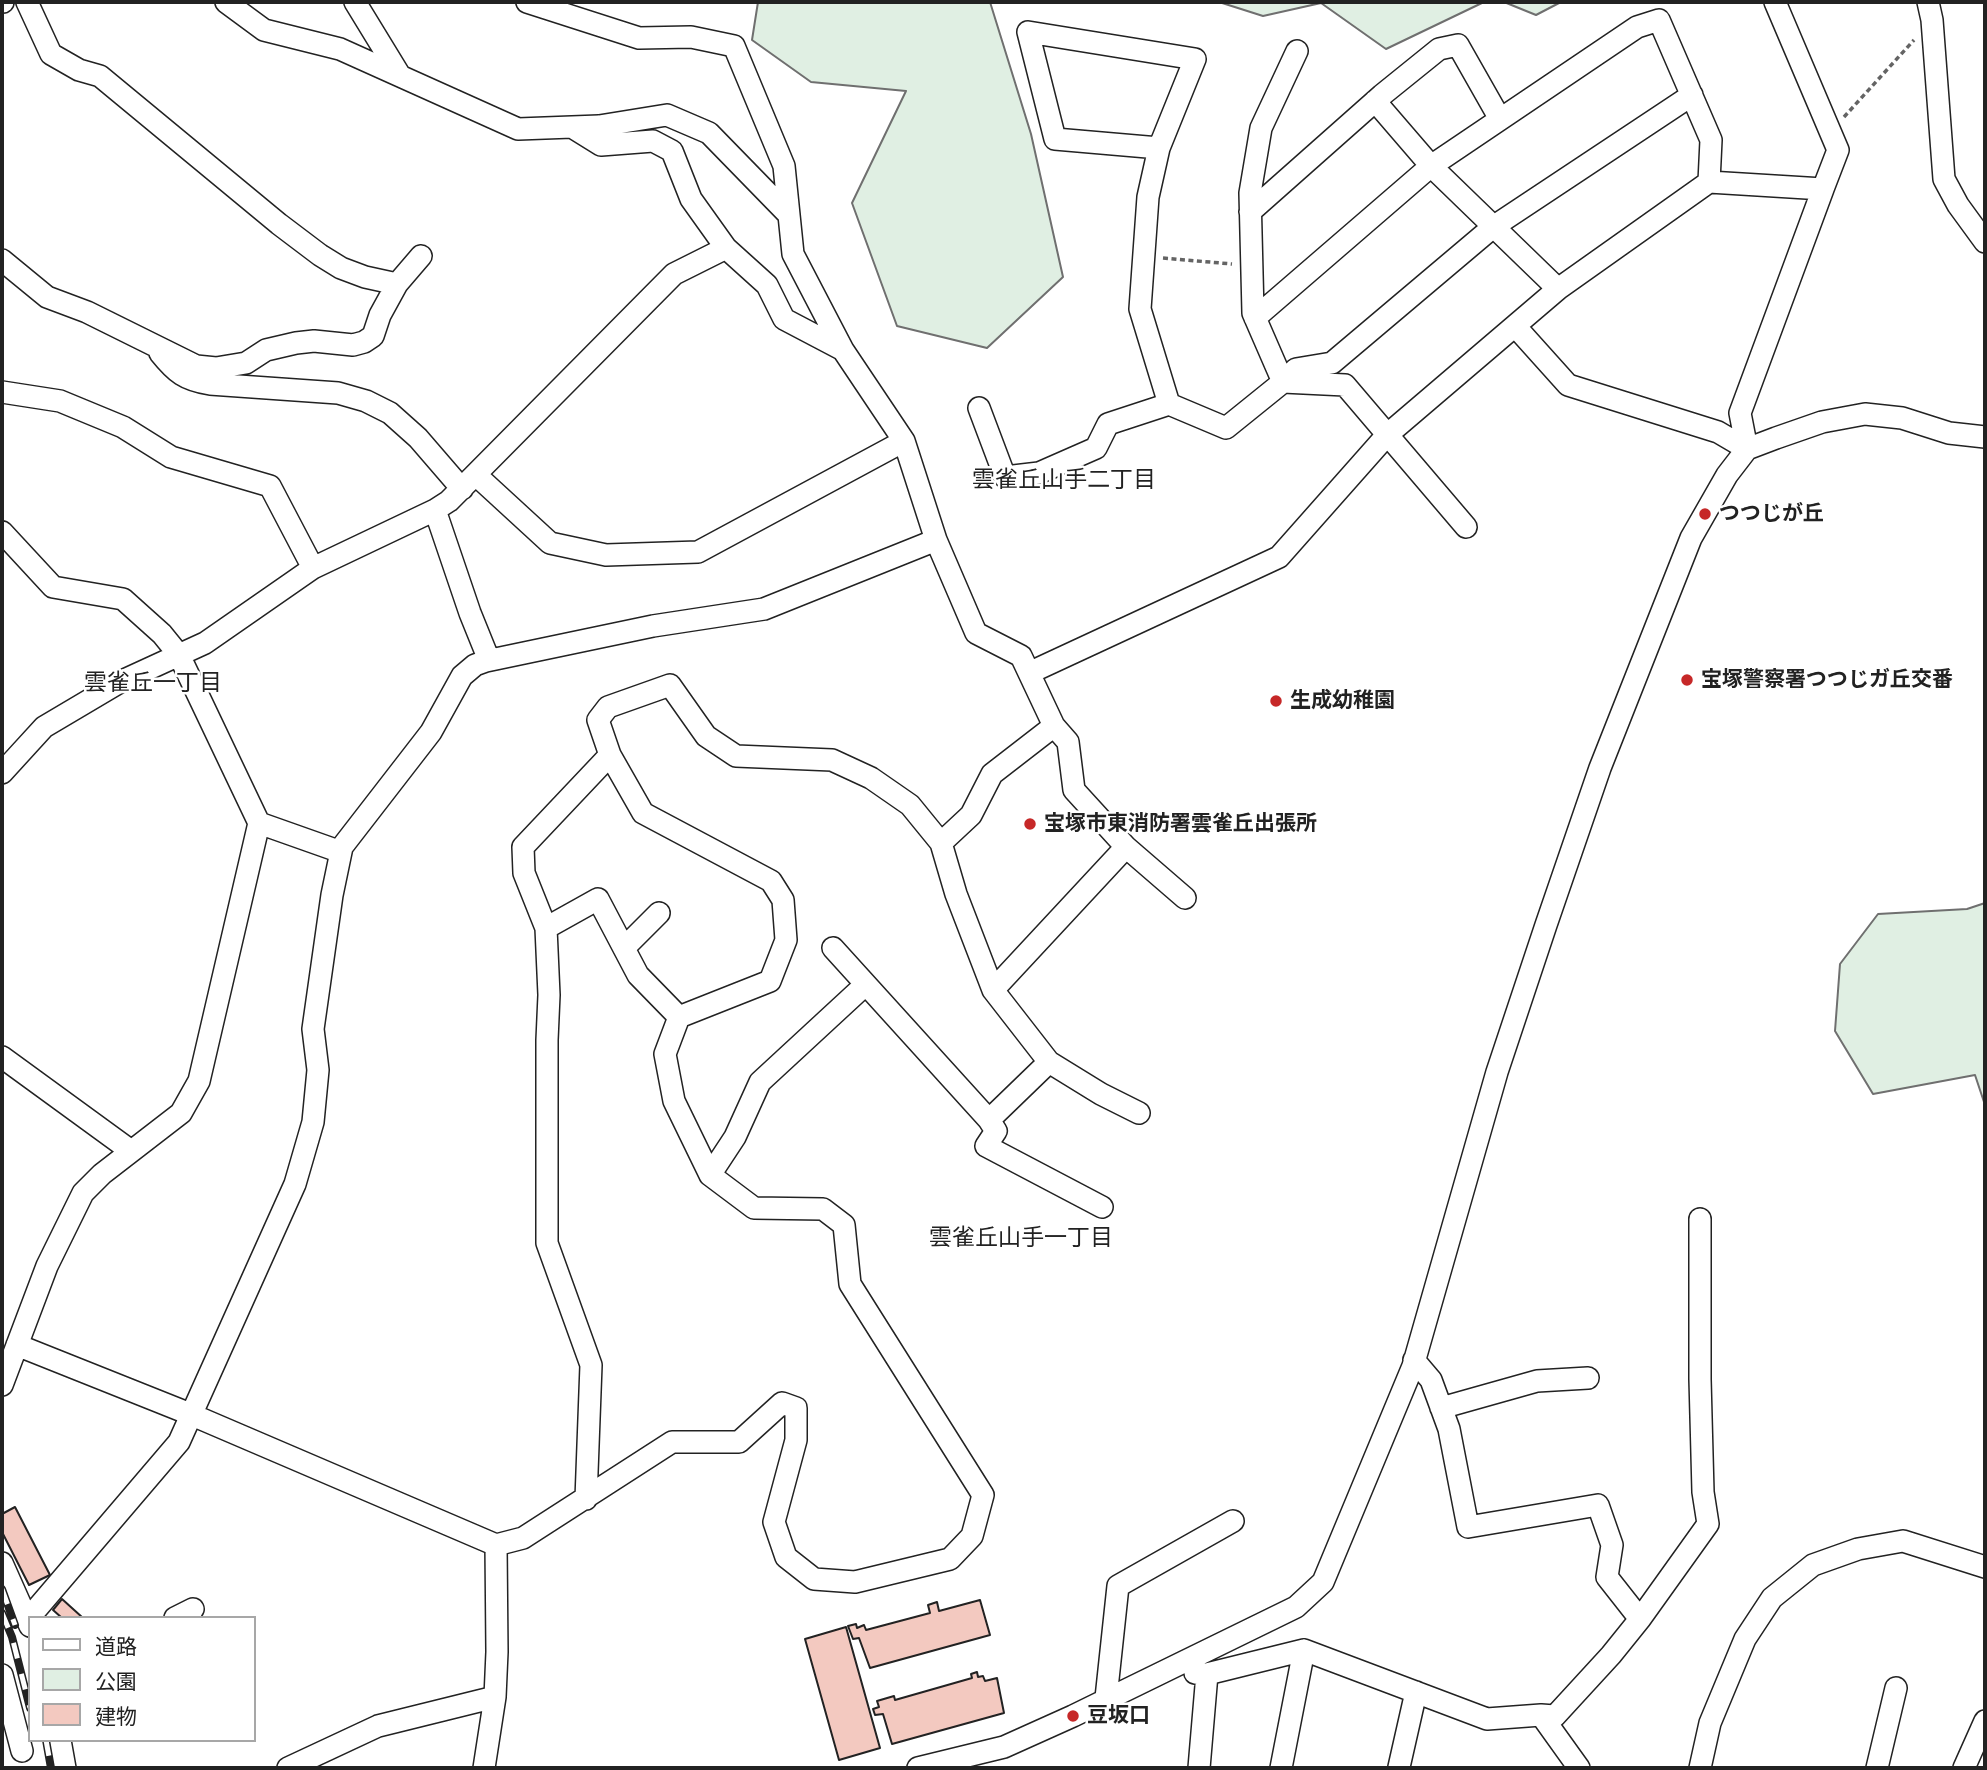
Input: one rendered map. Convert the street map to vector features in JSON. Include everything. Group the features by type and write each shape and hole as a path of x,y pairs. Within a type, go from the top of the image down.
{"street":[{"path":"27,2 51,54 79,70 100,76 320,255 341,268 397,284"},
{"path":"226,2 264,30 340,49 517,129 599,126 667,116 709,133 788,214"},
{"path":"355,2 399,74"},
{"path":"527,2 639,38 691,37 734,46 784,166 793,254 843,350 904,441 936,540 976,633 1021,656 1054,726 1068,742 1074,790 1126,847 1185,898"},
{"path":"1747,449 1740,413 1838,150 1775,2"},
{"path":"1930,11 1944,179 1958,205 1985,242"},
{"path":"1255,318 1431,166 1637,27 1659,20 1711,140 1709,182"},
{"path":"1159,148 1055,139 1028,32 1195,59 1159,148 1148,197 1140,309 1169,404"},
{"path":"1251,212 1375,101 1439,49 1458,44 1500,119"},
{"path":"1283,382 1253,313 1250,193 1261,128 1297,51"},
{"path":"979,408 1005,477 1040,473 1085,453 1096,448 1108,424 1169,404 1226,428 1296,369 1332,363 1493,227 1692,95"},
{"path":"1375,101 1431,166 1558,289"},
{"path":"572,127 601,145 653,141 672,151 691,199 726,248 767,285 784,319 843,350"},
{"path":"1029,673 1279,556 1387,435 1558,289 1709,182 1823,190"},
{"path":"2,773 44,727 120,682 205,642 313,568 435,510 469,482 674,274 726,248"},
{"path":"2,260 47,297 88,312 196,366 216,368 246,363 266,350 296,343 314,341 353,345 364,342 373,336 380,315 397,284 421,256"},
{"path":"1515,326 1567,385 1718,432 1747,449"},
{"path":"155,346 174,371 192,381 338,393 366,401 390,413 469,482 550,544 606,555 698,552 904,441"},
{"path":"1283,382 1345,385 1466,527"},
{"path":"2,392 60,401 123,426 170,457 270,486 313,568"},
{"path":"918,1768 1004,1747 1296,1607 1324,1582 1414,1360 1497,1072 1600,768 1690,538 1727,475 1747,449 1822,422 1866,414 1902,418 1949,433 1985,437"},
{"path":"435,510 461,589 489,660"},
{"path":"2,532 53,587 123,599 162,634 179,655 259,822 199,1080 181,1114 131,1151 83,1192 47,1266 2,1385"},
{"path":"34,1616 178,1443 295,1184 313,1122 318,1070 313,1029 332,895 342,847 431,732 461,676 475,665 489,660 653,626 764,609 936,540"},
{"path":"17,1345 190,1414 496,1545 523,1538 672,1442 739,1442 782,1403 796,1408 796,1440 774,1522 786,1557 814,1579 855,1582 950,1559 972,1536 983,1495 850,1284 844,1225 823,1209 754,1208 710,1175 674,1101 665,1054 679,1017 769,981 786,940 783,900 771,881 643,813 610,755 598,720 608,707 670,685 706,736 736,756 832,760 871,778 911,805 941,843 956,894 993,990 1049,1062 1101,1094 1139,1113"},
{"path":"941,843 971,815 992,774 1054,726"},
{"path":"586,1499 592,1365 547,1243 549,995 546,928 524,873 523,847 610,755"},
{"path":"259,822 341,852"},
{"path":"993,990 1126,847"},
{"path":"546,928 598,899 638,975 679,1017"},
{"path":"624,948 659,913"},
{"path":"833,948 989,1120 996,1131 986,1146 1102,1207"},
{"path":"710,1175 735,1137 760,1082 865,985"},
{"path":"2,1057 131,1151"},
{"path":"989,1120 1049,1062"},
{"path":"1164,1671 1207,1674 1304,1650 1487,1719 1555,1716 1640,1619 1708,1524 1703,1492 1700,1379 1700,1219"},
{"path":"1414,1360 1431,1380 1449,1429 1468,1527 1598,1505 1612,1545 1607,1577 1640,1619"},
{"path":"1441,1408 1538,1381 1588,1378"},
{"path":"1106,1698 1118,1586 1233,1521"},
{"path":"1700,1768 1710,1723 1745,1639 1772,1598 1813,1564 1858,1549 1903,1541 1985,1567"},
{"path":"484,1768 495,1697 496,1545"},
{"path":"2,1563 28,1620"},
{"path":"1281,1768 1304,1650"},
{"path":"1199,1768 1207,1674"},
{"path":"2,1675 22,1751"},
{"path":"1877,1768 1896,1688"},
{"path":"1399,1767 1416,1692"},
{"path":"288,1768 378,1726 495,1697"},
{"path":"1541,1715 1578,1768"},
{"path":"1964,1768 1985,1721"},
{"path":"60,1742 65,1768"}],"path":[{"path":"1830,132 1930,11"},
{"path":"1144,256 1252,265"}],"green space":[{"path":"758,2 990,2 1031,134 1063,277 987,348 897,326 852,203 906,91 811,82 752,40"},
{"path":"1219,2 1484,2 1386,49 1321,3 1263,16"},
{"path":"1504,2 1561,2 1536,15"},
{"path":"1985,903 1985,1105 1975,1075 1873,1094 1835,1031 1840,964 1878,914 1967,909"}],"building":[{"path":"15,1507 50,1575 29,1585 2,1532 2,1514"},
{"path":"62,1599 81,1616 60,1616 53,1610"},
{"path":"980,1600 990,1635 870,1668 859,1638 853,1639 848,1626 856,1624 857,1628 864,1625 866,1630 930,1613 928,1605 937,1602 939,1611"},
{"path":"846,1627 880,1748 839,1760 805,1639"},
{"path":"977,1672 978,1677 983,1676 985,1681 997,1678 1004,1713 892,1744 883,1714 875,1715 873,1709 879,1707 877,1701 894,1696 895,1700 972,1678 971,1674"}],"railway":[{"path":"2,1589 15,1625"},
{"path":"2,1613 12,1637 28,1700"},
{"path":"46,1742 51,1768"}],"place":[{"name":"つつじが丘","path":"1705,514"},
{"name":"宝塚警察署つつじガ丘交番","path":"1687,680"},
{"name":"生成幼稚園","path":"1276,701"},
{"name":"宝塚市東消防署雲雀丘出張所","path":"1030,824"},
{"name":"豆坂口","path":"1073,1716"}],"district":[{"name":"雲雀丘山手二丁目","path":"1064,480"},
{"name":"雲雀丘一丁目","path":"153,683"},
{"name":"雲雀丘山手一丁目","path":"1021,1238"}]}
